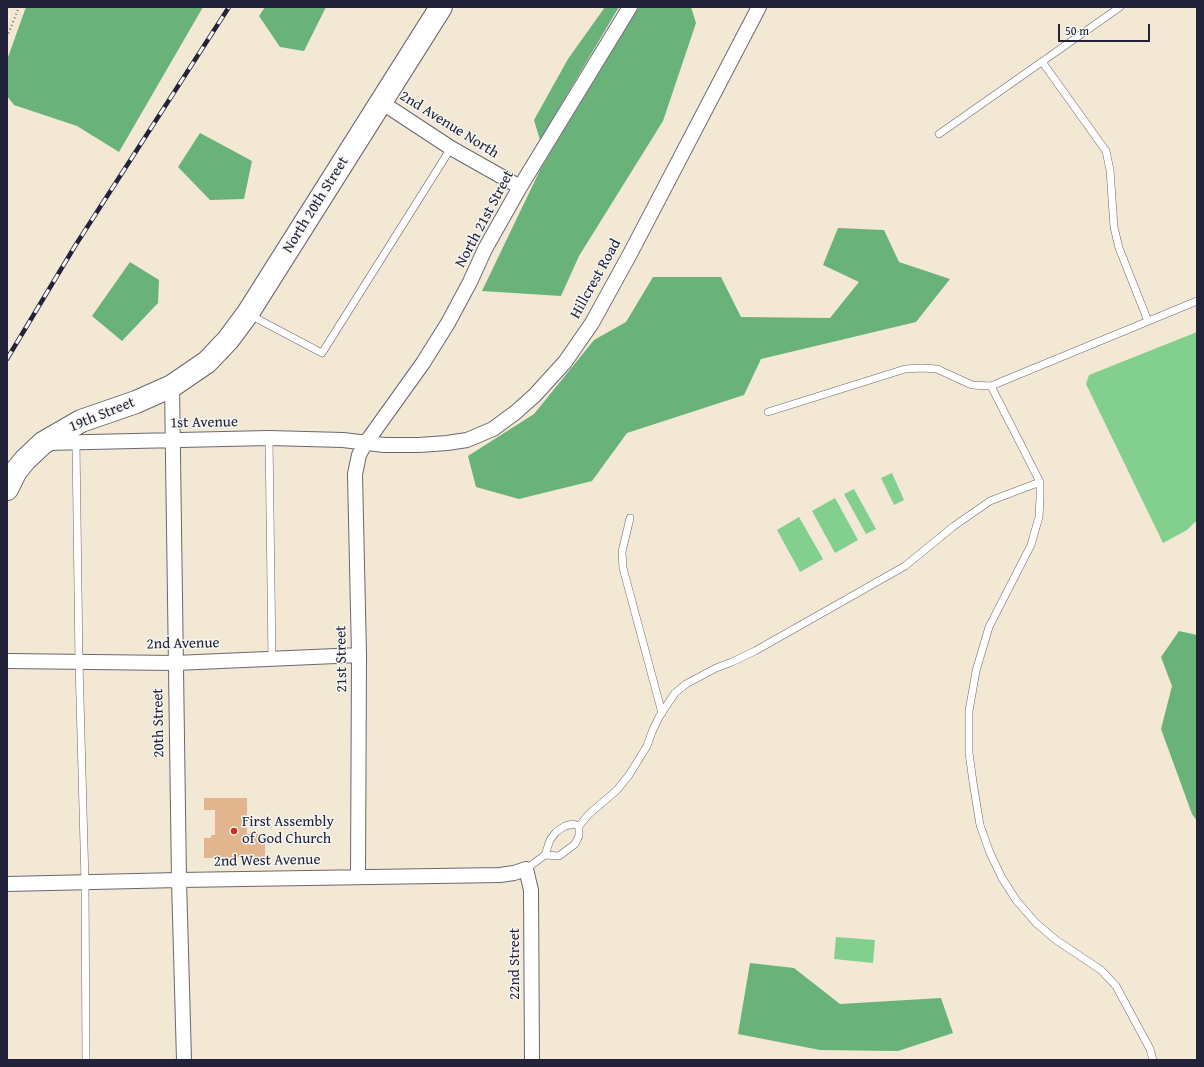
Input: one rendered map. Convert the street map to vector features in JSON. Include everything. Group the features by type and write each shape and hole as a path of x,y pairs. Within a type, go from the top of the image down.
{"main road":[{"name":"North 20th Street","path":"172,386 207,362 228,340 248,314 441,7"},
{"name":"19th Street","path":"7,489 16,471 43,443 81,421 136,402 172,386"}],"street":[{"name":"North 21st Street","path":"365,444 423,363 448,322 470,282 485,249 520,187 630,7"},
{"name":"Hillcrest Road","path":"365,444 419,446 467,440 493,429 516,412 535,395 565,362 592,323 759,7"},
{"name":"2nd Avenue North","path":"381,102 451,148 520,187"},
{"name":"20th Street","path":"172,386 175,663 184,1060"},
{"name":"1st Avenue","path":"43,443 269,438 343,440 365,444"},
{"name":"21st Street","path":"358,877 359,655 355,474 359,455 365,444"},
{"name":"2nd Avenue","path":"7,661 175,663 359,655"},
{"name":"2nd West Avenue","path":"7,884 500,875 526,869"},
{"name":"22nd Street","path":"526,869 531,890 532,1060"}],"lane":[{"path":"939,134 1043,63 1120,7"},
{"path":"1043,63 1106,151 1110,170 1114,227 1119,248 1148,321"},
{"path":"248,314 322,353 451,148"},
{"path":"768,412 905,369 922,368 937,370 972,385 991,386 1197,301"},
{"path":"991,386 1040,482 1040,499 1039,517 1031,545 989,627 976,671 969,711 969,753 980,824 990,852 1002,878 1016,900 1036,923 1056,940 1101,970 1116,986 1150,1049 1153,1060"},
{"path":"269,438 272,659"},
{"path":"76,443 86,1060"},
{"path":"545,855 558,856 576,844 579,836 579,826 588,814 617,790 629,775 647,746 652,732 662,713 674,694 686,684 716,668 754,651 905,566 954,526 990,501 1040,482"},
{"path":"630,518 622,552 623,568 662,713"},
{"path":"526,869 545,855 550,840 556,832 565,826 573,824 579,826"}],"path":[{"path":"7,37 19,7"}],"green space":[{"path":"26,7 203,7 119,152 77,126 14,105 7,96 7,60"},
{"path":"265,7 326,7 304,51 280,47 259,16"},
{"path":"605,7 619,7 540,140 534,120 568,59"},
{"path":"639,7 691,7 696,23 663,121 579,256 561,296 482,291 541,168"},
{"path":"200,133 252,161 244,199 210,200 178,167"},
{"path":"838,228 884,230 899,262 950,279 916,322 761,359 744,395 627,433 592,481 519,499 476,487 468,456 534,414 594,340 626,322 653,277 721,277 741,317 830,318 859,282 823,265"},
{"path":"130,262 159,280 158,303 122,341 92,316"},
{"path":"1197,332 1197,520 1187,530 1163,543 1086,384 1089,375"},
{"path":"892,473 904,500 894,505 881,478"},
{"path":"854,489 876,529 866,534 844,494"},
{"path":"835,498 858,540 835,553 812,511"},
{"path":"799,517 823,559 800,572 777,530"},
{"path":"1179,631 1197,635 1197,821 1192,814 1161,729 1172,686 1161,657"},
{"path":"836,937 875,940 873,963 834,959"},
{"path":"750,963 794,968 840,1004 941,998 953,1033 898,1051 820,1050 738,1034"}],"building":[{"name":"First Assembly of God Church","path":"204,798 247,798 247,834 259,834 260,837 265,837 265,857 204,858 204,838 211,838 211,835 215,835 215,810 204,810"}],"railway":[{"path":"7,359 75,246 229,7"}],"place":[{"name":"First Assembly of God Church","path":"234,831"}]}
